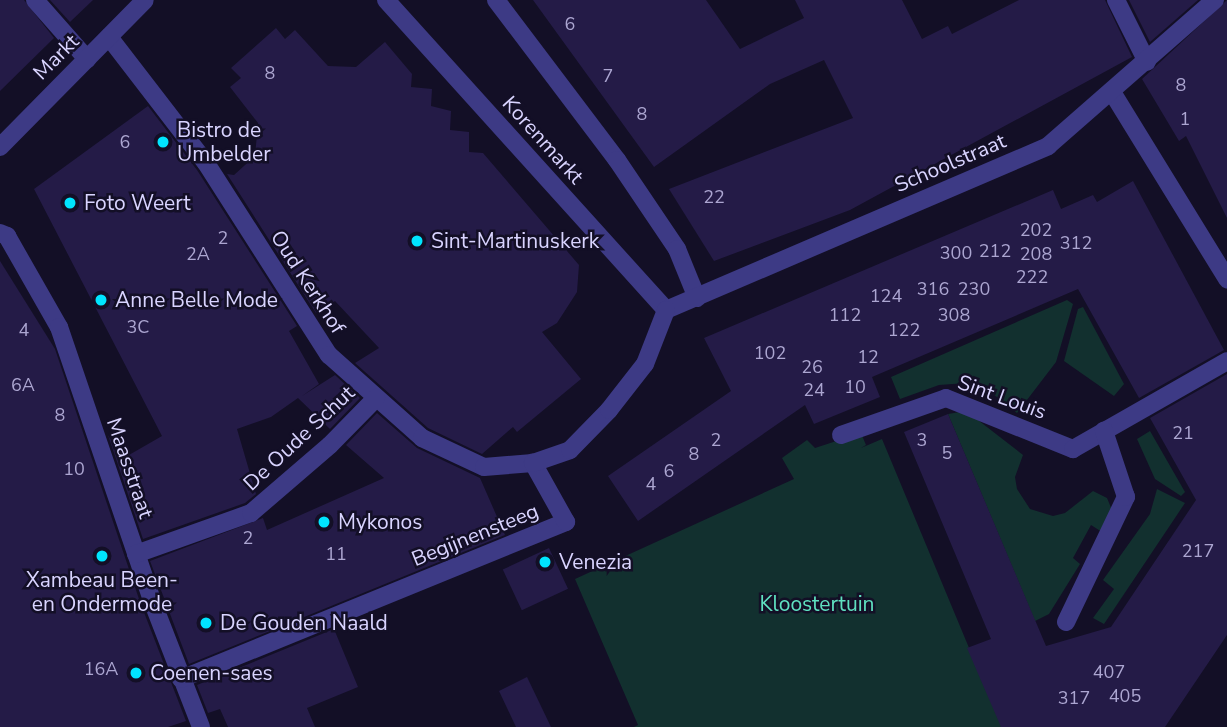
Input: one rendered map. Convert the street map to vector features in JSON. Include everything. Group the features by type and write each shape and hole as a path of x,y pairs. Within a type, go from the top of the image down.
{"street":[{"path":"35,0 87,59"},
{"name":"Markt","path":"0,147 145,0"},
{"name":"Korenmarkt","path":"386,0 666,310"},
{"name":"Korenmarkt","path":"496,0 617,160 677,249 697,298"},
{"path":"1116,0 1147,62"},
{"name":"Schoolstraat","path":"666,310 1048,146 1215,0"},
{"name":"Oud Kerkhof","path":"109,37 206,163 329,355 422,438 484,467 533,463"},
{"path":"1112,92 1227,279"},
{"name":"Maasstraat","path":"0,233 7,236 60,327 195,725"},
{"path":"533,463 570,450 610,410 645,364 666,310"},
{"name":"Sint Louis","path":"841,435 946,398 1073,449 1227,361"},
{"name":"De Oude Schut","path":"135,554 251,513 330,445 376,398"},
{"path":"1066,622 1126,497 1104,431"},
{"name":"Begijnensteeg","path":"181,679 566,522 533,463"}],"green space":[{"path":"1067,300 1073,304 1056,362 1017,413 993,394 966,383 939,385 900,399 891,377"},
{"path":"1083,307 1124,384 1114,396 1064,361 1078,309"},
{"path":"960,412 974,417 1023,455 1015,477 1017,489 1030,509 1053,516 1065,513 1093,491 1107,498 1112,510 1102,532 1091,525 1073,558 1080,564 1049,614 1035,621 948,414"},
{"path":"1150,431 1185,492 1181,496 1155,479 1137,439"},
{"name":"Kloostertuin","path":"861,433 866,445 861,448 882,439 1002,727 634,727 638,725 575,579 794,479 782,458 807,440 815,448"},
{"path":"1157,489 1185,503 1104,624 1093,618 1114,589 1103,580 1150,514"}],"building":[{"path":"0,0 24,0 54,38 0,91"},
{"path":"50,0 93,0 70,22"},
{"path":"533,0 706,0 740,49 804,18 795,0 902,0 922,39 948,26 952,34 1019,0 1105,0 1132,57 850,210 714,261 669,189 853,118 824,60 770,84 654,167"},
{"path":"1129,0 1198,0 1150,42"},
{"path":"1227,0 1227,218 1186,136 1179,141 1142,79"},
{"name":"Sint-Martinuskerk","path":"276,28 285,39 295,30 328,66 356,67 385,42 412,74 411,87 432,89 431,106 451,111 450,130 469,132 469,152 483,153 579,265 577,292 557,323 542,332 581,379 517,432 513,427 482,454 428,428 355,363 379,348 335,301 316,313 227,174 234,175 255,156 258,123 230,87 241,78 231,68"},
{"path":"148,106 197,170 297,326 289,331 319,384 302,396 335,375 360,398 330,429 298,398 271,417 237,429 256,494 245,503 143,539 108,435 122,459 162,436 34,189"},
{"path":"1133,181 1224,350 1139,398 1078,289 872,377 880,397 814,424 805,405 638,521 608,476 731,391 704,338 1053,190 1061,209 1093,195 1097,202"},
{"path":"0,261 55,349 140,602 186,721 168,727 0,727"},
{"path":"1227,374 1227,635 1165,727 1001,727 967,648 991,639 904,432 948,414 1046,646 1111,627 1196,500 1150,418"},
{"path":"377,413 417,448 480,478 505,535 189,664 150,561 263,518 267,530 384,478 346,445"},
{"path":"549,548 568,589 522,610 503,570"},
{"path":"334,629 358,687 307,708 315,727 228,727 220,709 208,713 197,685"},
{"path":"527,677 551,727 516,727 499,691"}],"place":[{"name":"Bistro de Umbelder","path":"163,142"},
{"name":"Foto Weert","path":"70,203"},
{"name":"Sint-Martinuskerk","path":"417,241"},
{"name":"Anne Belle Mode","path":"101,300"},
{"name":"Mykonos","path":"324,522"},
{"name":"Xambeau Been- en Ondermode","path":"102,556"},
{"name":"Venezia","path":"545,562"},
{"name":"De Gouden Naald","path":"206,623"},
{"name":"Coenen-saes","path":"136,673"}]}
